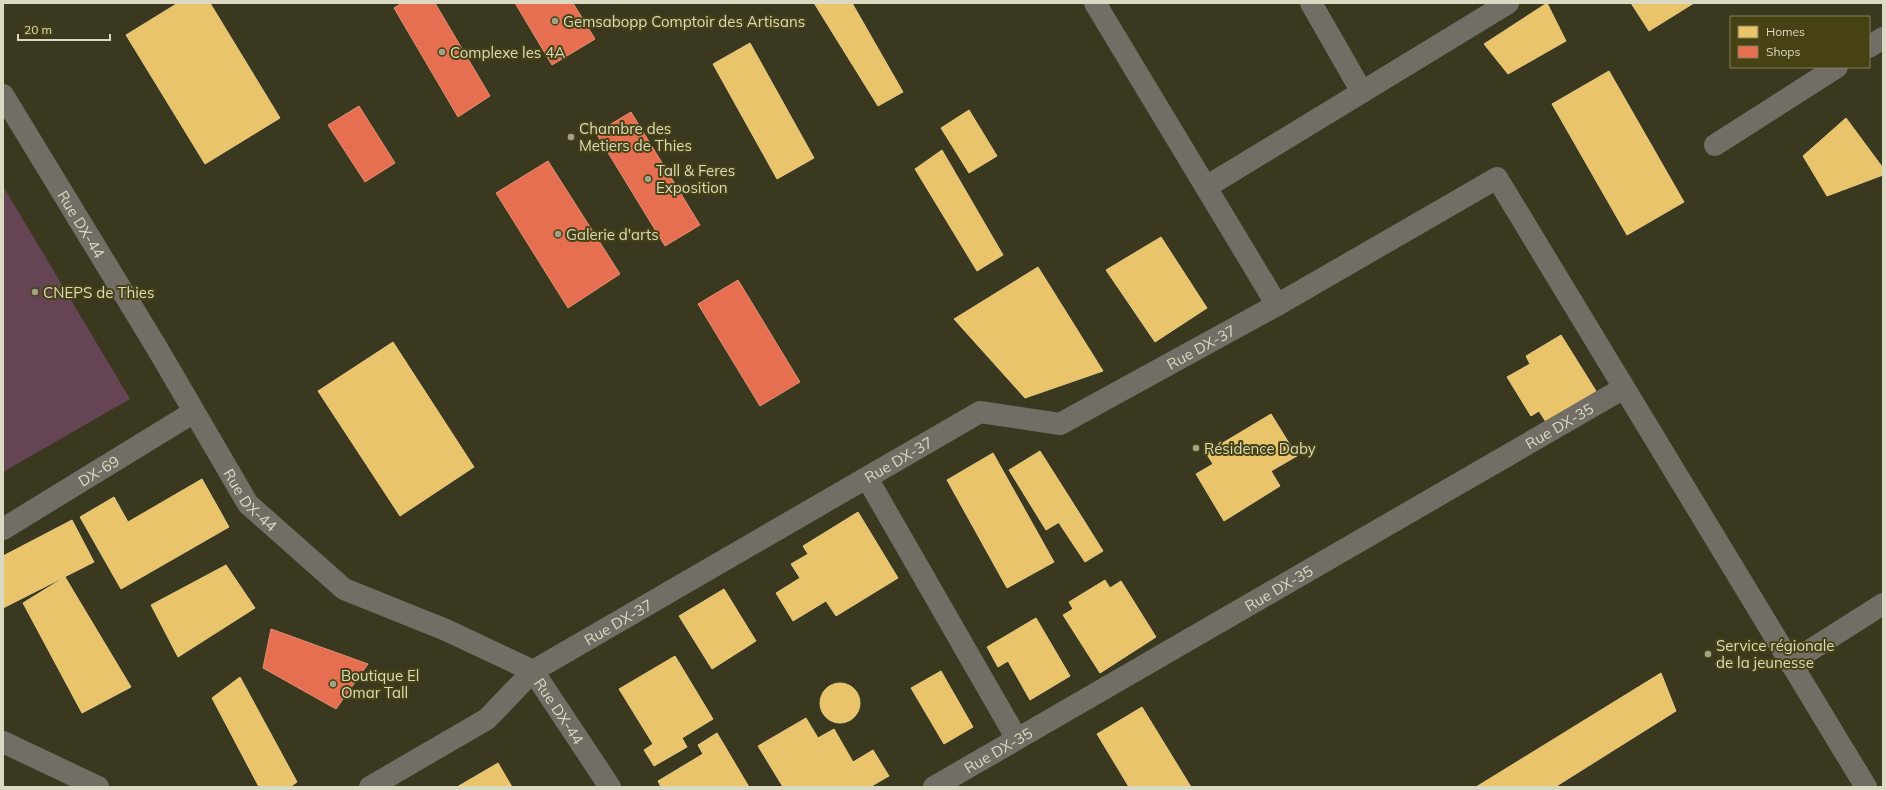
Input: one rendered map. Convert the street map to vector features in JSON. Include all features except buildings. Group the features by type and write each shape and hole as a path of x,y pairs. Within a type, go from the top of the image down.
{"street":[{"path":"1095,3 1277,305"},
{"path":"1310,3 1362,92"},
{"path":"1206,187 1508,3"},
{"path":"1870,46 1883,38"},
{"path":"1715,145 1835,68"},
{"name":"Rue DX-44","path":"3,95 248,504 344,589 446,630 533,671 610,787"},
{"name":"Rue DX-37","path":"370,787 487,719 533,671 980,412 1060,424 1277,305 1496,178 1624,388"},
{"path":"1624,388 1866,787"},
{"name":"Rue DX-35","path":"934,787 1624,388"},
{"name":"DX-69","path":"3,529 194,412"},
{"path":"866,478 1017,739"},
{"path":"1790,663 1883,604"},
{"path":"3,742 98,787"}],"shaded area":[{"name":"CNEPS de Thies","path":"3,186 130,399 3,472"}],"place":[{"name":"Gemsabopp Comptoir des Artisans","path":"555,21"},
{"name":"Complexe les 4A","path":"442,52"},
{"name":"Chambre des Metiers de Thies","path":"571,137"},
{"name":"Tall & Feres Exposition","path":"648,179"},
{"name":"Galerie d'arts","path":"558,234"},
{"name":"CNEPS de Thies","path":"35,292"},
{"name":"Résidence Daby","path":"1196,448"},
{"name":"Service régionale de la jeunesse","path":"1708,654"},
{"name":"Boutique El Omar Tall","path":"333,684"}]}
